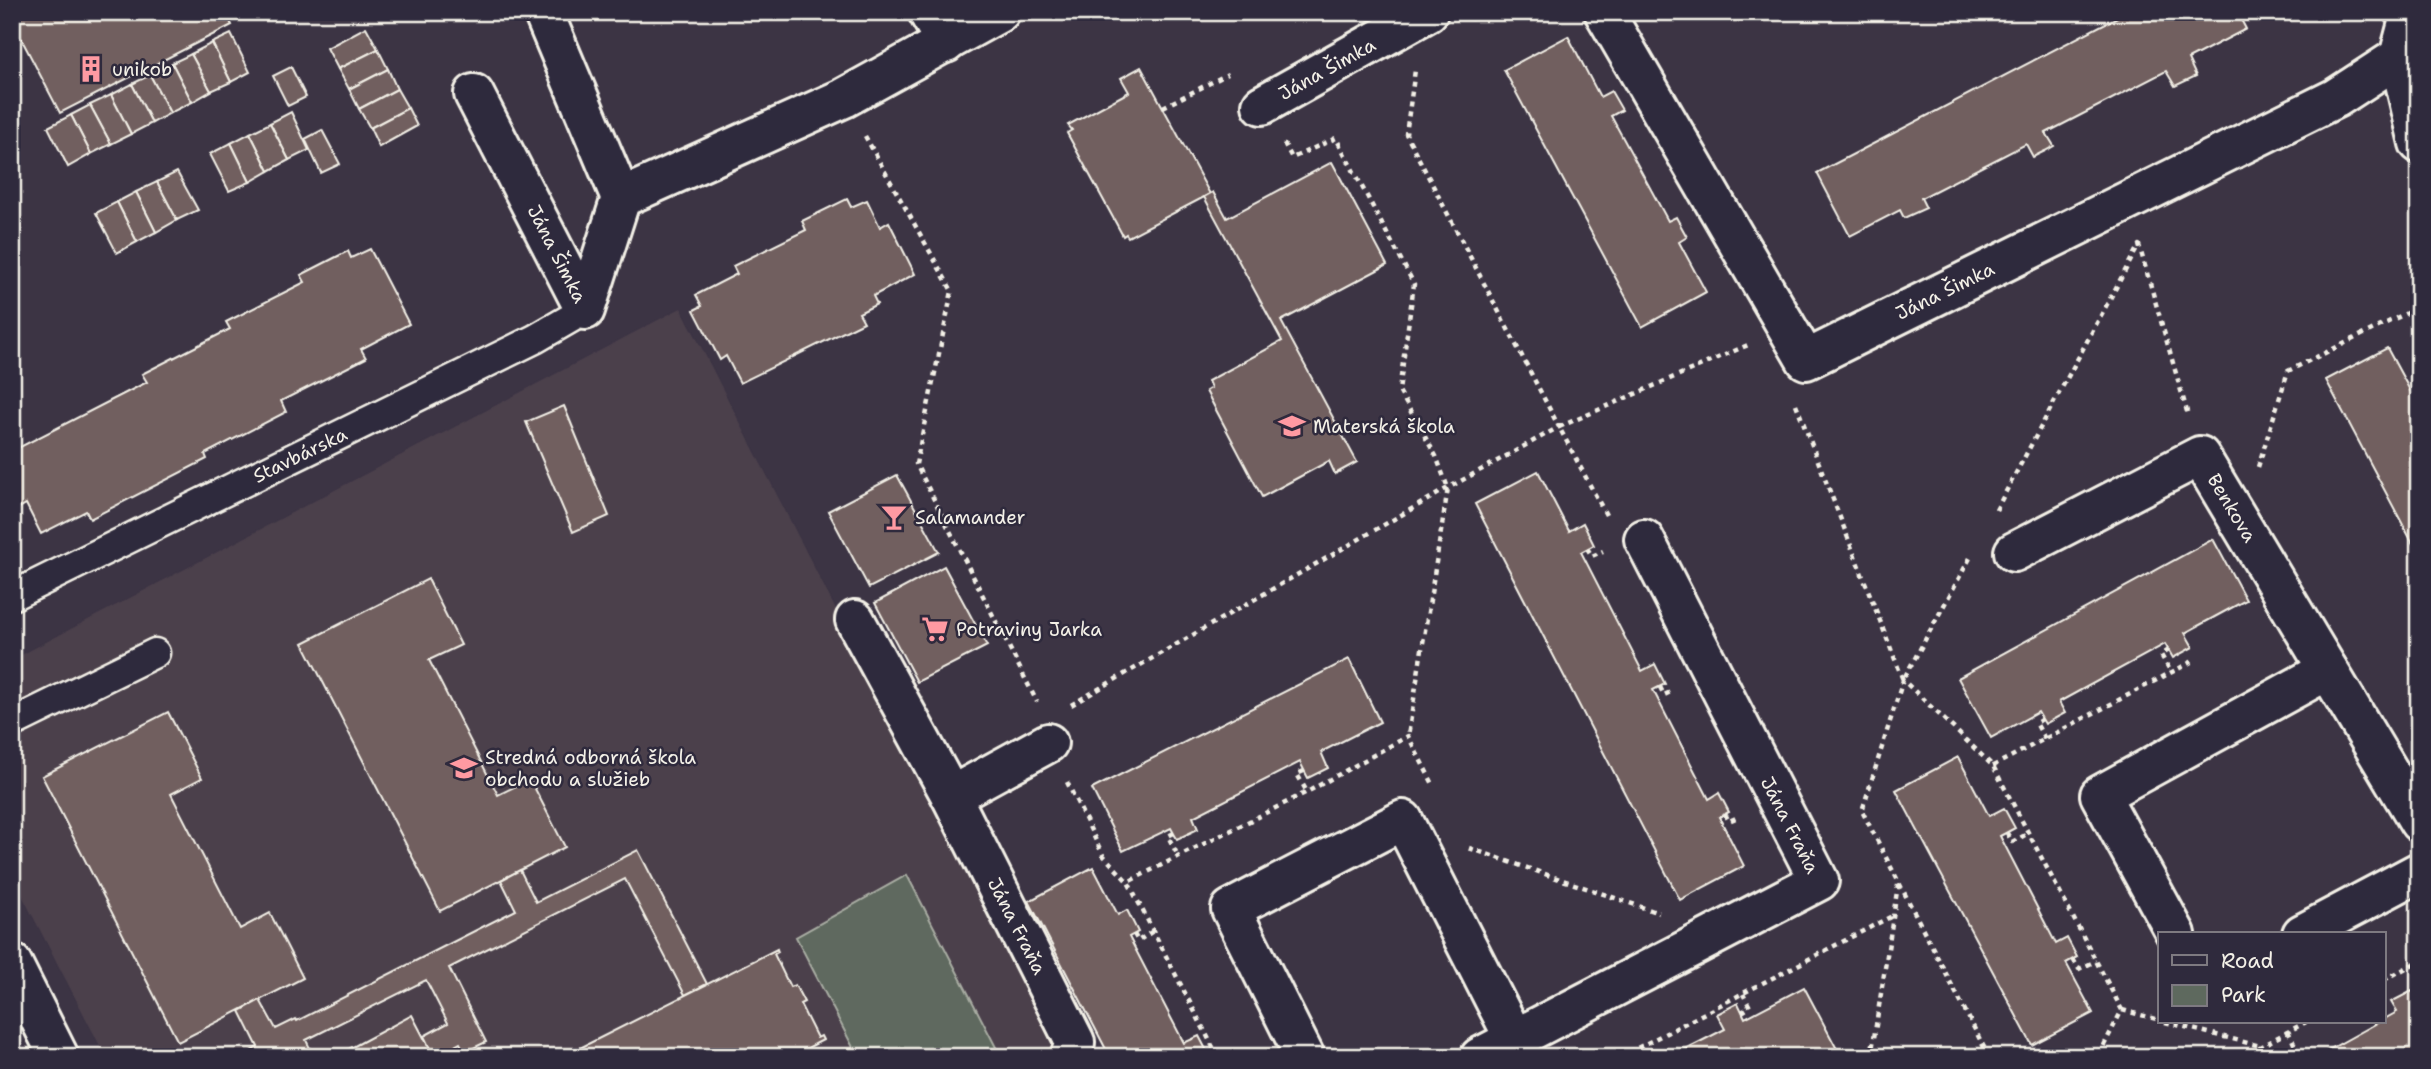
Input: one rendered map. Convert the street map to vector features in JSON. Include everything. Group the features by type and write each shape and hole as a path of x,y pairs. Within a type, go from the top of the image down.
{"street":[{"path":"543,12 621,198 844,99 937,27 1000,12"},
{"name":"Jána Šimka","path":"1604,12 1806,359 2336,98 2399,57"},
{"path":"2411,12 2399,57 2419,144"},
{"name":"Jána Šimka","path":"1262,105 1445,18"},
{"name":"Jána Šimka","path":"474,94 585,310"},
{"name":"Jána Šimka","path":"585,310 621,198"},
{"name":"Benkova","path":"2014,552 2200,456 2419,822"},
{"name":"Jána Fraňa","path":"1480,1057 1819,881 1644,539"},
{"name":"Jána Fraňa","path":"855,620 951,796 1076,1042 1070,1057"},
{"path":"2175,932 2100,795 2328,670"},
{"path":"951,796 1047,731"},
{"path":"1305,1057 1231,909 1403,820 1515,1040"},
{"path":"2306,932 2419,873"},
{"path":"12,963 59,1057"}],"lane":[{"name":"Stavbárska","path":"12,596 523,345 585,310"},
{"path":"12,723 155,653"}],"path":[{"path":"1445,18 1483,12"},
{"path":"1416,59 1406,134 1608,519"},
{"path":"1163,107 1240,68 1292,158 1336,138 1415,284 1399,391 1436,456 1448,488 1408,736 1440,798"},
{"path":"844,99 952,291 916,464 1047,731 1103,855 1128,881 1218,1057"},
{"path":"1995,511 2140,245 2200,456"},
{"path":"2241,521 2288,371 2419,307"},
{"path":"1047,731 1448,488 1559,427 1757,341"},
{"path":"1794,400 1903,680 1993,766 2122,1010 2158,1019"},
{"path":"1976,547 1903,680 1862,811 1989,1057"},
{"path":"2169,650 2161,655 2171,673"},
{"path":"1993,766 2193,661"},
{"path":"2042,719 2036,723 2045,739"},
{"path":"1128,881 1307,792 1408,736"},
{"path":"1304,771 1297,774 1307,792"},
{"path":"1174,833 1168,836 1178,856"},
{"path":"2007,833 2012,842 2029,833"},
{"path":"1466,847 1662,914"},
{"path":"1871,1057 1899,884"},
{"path":"1620,1057 1892,916"},
{"path":"1134,934 1138,941 1153,931"},
{"path":"2073,959 2079,970 2096,961"},
{"path":"2386,979 2418,963"},
{"path":"1742,1012 1750,1007 1743,994"},
{"path":"2098,1057 2122,1010"},
{"path":"2173,1024 2260,1046"},
{"path":"2241,1057 2302,1024"},
{"path":"2288,1031 2299,1054 2294,1057"}],"shaded area":[{"name":"Stredná odborná škola obchodu a služieb","path":"681,308 1055,1037 1051,1056 106,1057 12,876 12,660"}],"green space":[{"path":"907,875 1000,1055 858,1057 796,937"}],"building":[{"name":"unikob","path":"12,12 66,12 69,18 80,12 225,12 232,25 60,113 12,21"},
{"path":"2127,12 2237,12 2246,29 2188,59 2196,76 2175,86 2166,71 2046,133 2054,146 2045,151 2033,157 2026,144 1921,198 1926,208 1904,218 1900,210 1850,236 1817,173"},
{"path":"366,27 378,49 338,69 327,48"},
{"path":"231,34 250,72 231,82 212,43"},
{"path":"1568,36 1600,97 1611,91 1622,110 1611,116 1668,221 1676,217 1687,237 1679,242 1706,292 1642,327 1504,70"},
{"path":"212,43 231,82 211,91 191,54"},
{"path":"378,49 388,69 349,89 338,69"},
{"path":"191,54 211,91 192,102 172,63"},
{"path":"172,63 192,102 170,113 150,75"},
{"path":"291,67 306,97 288,106 273,76"},
{"path":"1141,67 1210,194 1128,237 1126,234 1123,236 1067,133 1072,130 1068,125 1129,92 1121,78"},
{"path":"388,69 397,89 359,109 349,89"},
{"path":"150,75 170,113 152,123 132,84"},
{"path":"132,84 152,123 131,134 111,95"},
{"path":"397,89 408,108 370,128 359,109"},
{"path":"111,95 131,134 111,144 90,105"},
{"path":"90,105 111,144 91,154 71,115"},
{"path":"408,108 417,126 379,147 370,128"},
{"path":"291,112 309,150 289,160 270,123"},
{"path":"71,115 91,154 68,167 48,127"},
{"path":"270,123 289,160 269,171 250,133"},
{"path":"322,130 340,164 321,173 305,139"},
{"path":"250,133 269,171 250,182 231,143"},
{"path":"231,143 250,182 229,191 210,154"},
{"path":"1332,162 1387,265 1281,321 1357,462 1335,474 1329,461 1262,497 1206,391 1211,388 1208,381 1282,341 1204,197 1213,192 1227,218"},
{"path":"177,172 198,210 177,220 157,182"},
{"path":"157,182 177,220 156,232 136,192"},
{"path":"136,192 156,232 137,242 117,202"},
{"path":"847,199 851,207 867,200 880,227 889,222 915,274 873,296 877,304 859,313 864,322 740,383 726,356 720,360 694,310 702,306 696,295 737,274 733,266 806,230 802,221"},
{"path":"117,202 137,242 117,253 96,213"},
{"path":"370,249 409,324 361,349 366,358 281,401 286,412 205,454 207,459 90,519 86,511 41,534 26,504 19,508 12,494 12,451 147,382 142,374 230,329 226,322 305,282 301,275 348,251 351,258"},
{"path":"2387,348 2419,407 2419,555 2326,380"},
{"path":"564,406 609,516 573,532 526,422"},
{"path":"1538,471 1569,531 1583,523 1594,545 1581,552 1642,671 1655,664 1665,684 1653,690 1709,799 1719,793 1729,812 1719,817 1744,866 1680,900 1475,504"},
{"path":"897,475 939,552 869,588 828,511"},
{"path":"2213,539 2246,600 2185,633 2193,647 2173,658 2165,644 2059,702 2065,713 2045,724 2038,712 1991,738 1958,678"},
{"path":"944,566 987,646 917,682 875,603"},
{"path":"428,579 461,645 429,660 498,795 530,779 565,847 440,911 303,643"},
{"path":"1349,659 1380,722 1321,752 1328,768 1308,778 1300,762 1193,817 1198,829 1177,839 1171,828 1123,851 1092,789"},
{"path":"168,712 202,778 171,794 240,929 270,913 303,978 178,1042 42,776"},
{"path":"1958,757 1989,816 2004,808 2015,828 2000,836 2056,944 2067,938 2077,957 2066,963 2093,1013 2032,1045 1896,790"},
{"path":"638,850 707,984 685,995 625,879 449,968 486,1042 465,1052 460,1043 434,1057 424,1036 448,1023 426,980 306,1040 314,1057 248,1057 252,1055 251,1051 258,1047 240,1011 260,1000 276,1029 296,1019 297,1021 516,910 501,880 520,870 536,902"},
{"path":"1093,867 1118,915 1127,910 1138,932 1129,937 1184,1043 1199,1036 1210,1057 1110,1057 1029,901"},
{"path":"777,949 778,952 774,954 790,987 795,985 804,1002 800,1004 817,1038 821,1036 823,1040 790,1057 562,1057"},
{"path":"1804,987 1837,1049 1822,1057 1670,1057 1725,1029 1717,1014 1738,1003 1745,1018"},
{"path":"2412,991 2419,1001 2419,1057 2316,1057 2375,1024 2386,1024 2386,1018 2397,1012 2391,1002"},
{"path":"412,1015 434,1057 334,1057"}],"place":[{"name":"unikob","path":"91,69"},
{"name":"Materská škola","path":"1292,426"},
{"name":"Salamander","path":"894,517"},
{"name":"Potraviny Jarka","path":"935,629"},
{"name":"Stredná odborná škola obchodu a služieb","path":"464,768"}]}
